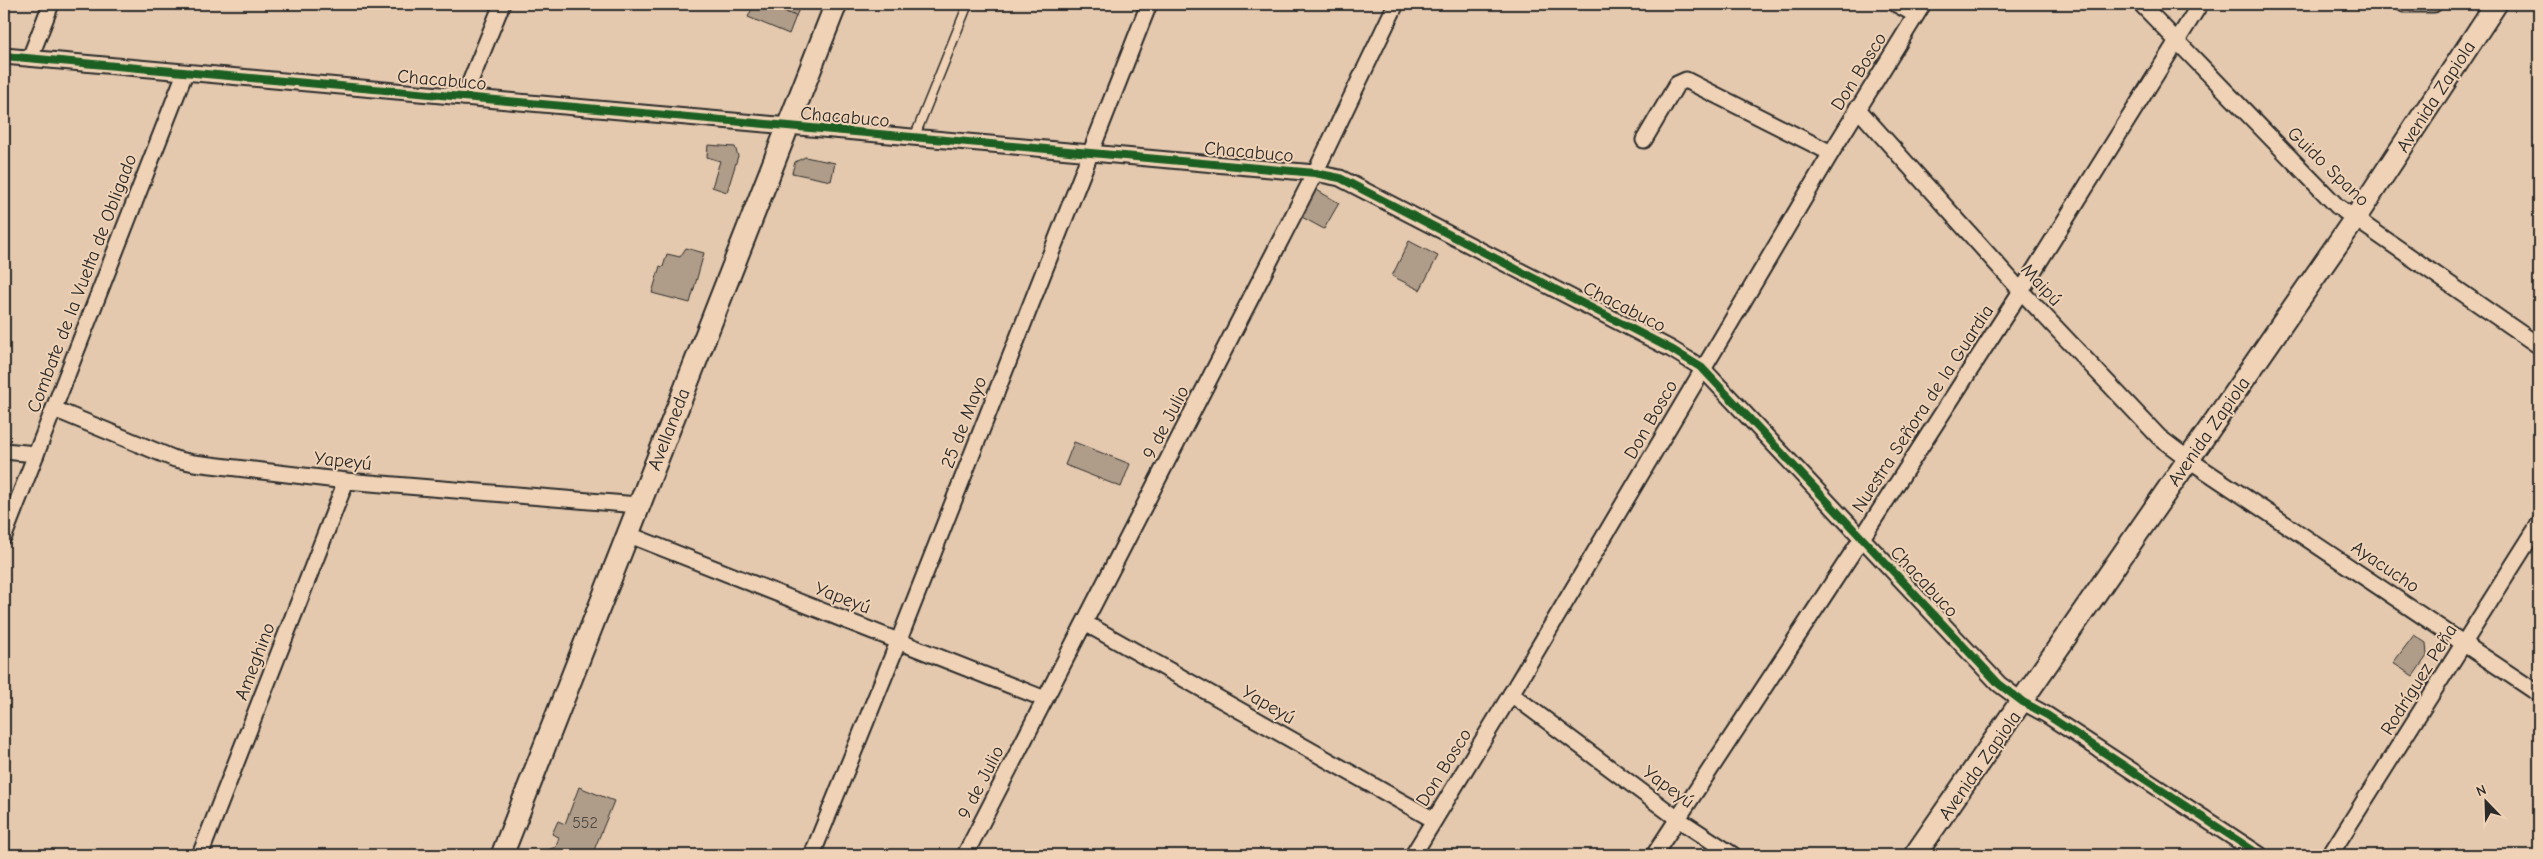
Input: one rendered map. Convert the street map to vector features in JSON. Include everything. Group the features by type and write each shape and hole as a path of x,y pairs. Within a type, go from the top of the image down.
{"main road":[{"name":"Avellaneda","path":"502,855 786,127 836,4"},
{"name":"Avenida Zapiola","path":"1915,855 2023,702 2188,459 2354,220 2496,4"}],"street":[{"path":"30,58 51,4"},
{"path":"464,97 502,4"},
{"name":"25 de Mayo","path":"812,855 899,640 1149,4"},
{"name":"9 de Julio","path":"965,855 1315,173 1396,4"},
{"path":"1896,4 1920,9"},
{"name":"Guido Spano","path":"2141,4 2337,206 2354,220 2539,346"},
{"name":"Nuestra Señora de la Guardia","path":"1654,855 2021,291 2200,4"},
{"path":"2404,4 2434,4"},
{"name":"Don Bosco","path":"1413,855 1511,694 1857,108 1920,9"},
{"name":"Chacabuco","path":"4,56 1315,173 1340,178 1672,349 1702,368 1999,684 2023,702 2047,715 2260,855"},
{"name":"Combate de la Vuelta de Obligado","path":"4,536 185,73"},
{"path":"1644,140 1677,84 1686,80 1831,153"},
{"name":"Maipú","path":"1857,108 2021,291 2159,437 2210,473"},
{"name":"Yapeyú","path":"54,409 175,459 346,481 638,505"},
{"path":"4,451 36,454"},
{"name":"Ayacucho","path":"2210,473 2465,642 2539,694"},
{"name":"Ameghino","path":"200,855 346,481"},
{"name":"Rodríguez Peña","path":"2330,855 2539,524"},
{"name":"Yapeyú","path":"627,534 1045,699"},
{"name":"Yapeyú","path":"1085,623 1434,820"},
{"name":"Yapeyú","path":"1511,694 1678,818 1733,855"}],"lane":[{"path":"914,138 968,4"}],"building":[{"path":"754,4 766,4 796,16 789,34 748,17"},
{"path":"766,4 801,4 796,16"},
{"path":"708,145 735,147 738,156 727,192 712,187 720,161 707,157"},
{"path":"805,157 835,163 831,181 792,173 795,162"},
{"path":"1315,189 1339,203 1324,229 1300,216"},
{"path":"1409,241 1438,256 1420,290 1392,276"},
{"path":"686,248 704,253 690,303 652,293 660,266 663,267 667,254 680,257"},
{"path":"1074,442 1130,464 1121,487 1065,465"},
{"path":"2414,635 2426,643 2427,656 2413,676 2393,663"},
{"path":"579,787 614,801 592,855 533,855 556,847 559,837 552,834 558,821 565,824"}],"cycle path":[{"path":"4,56 1315,173 1340,178 1671,349 1702,368 1999,684 2023,702 2047,715 2260,855"}]}
